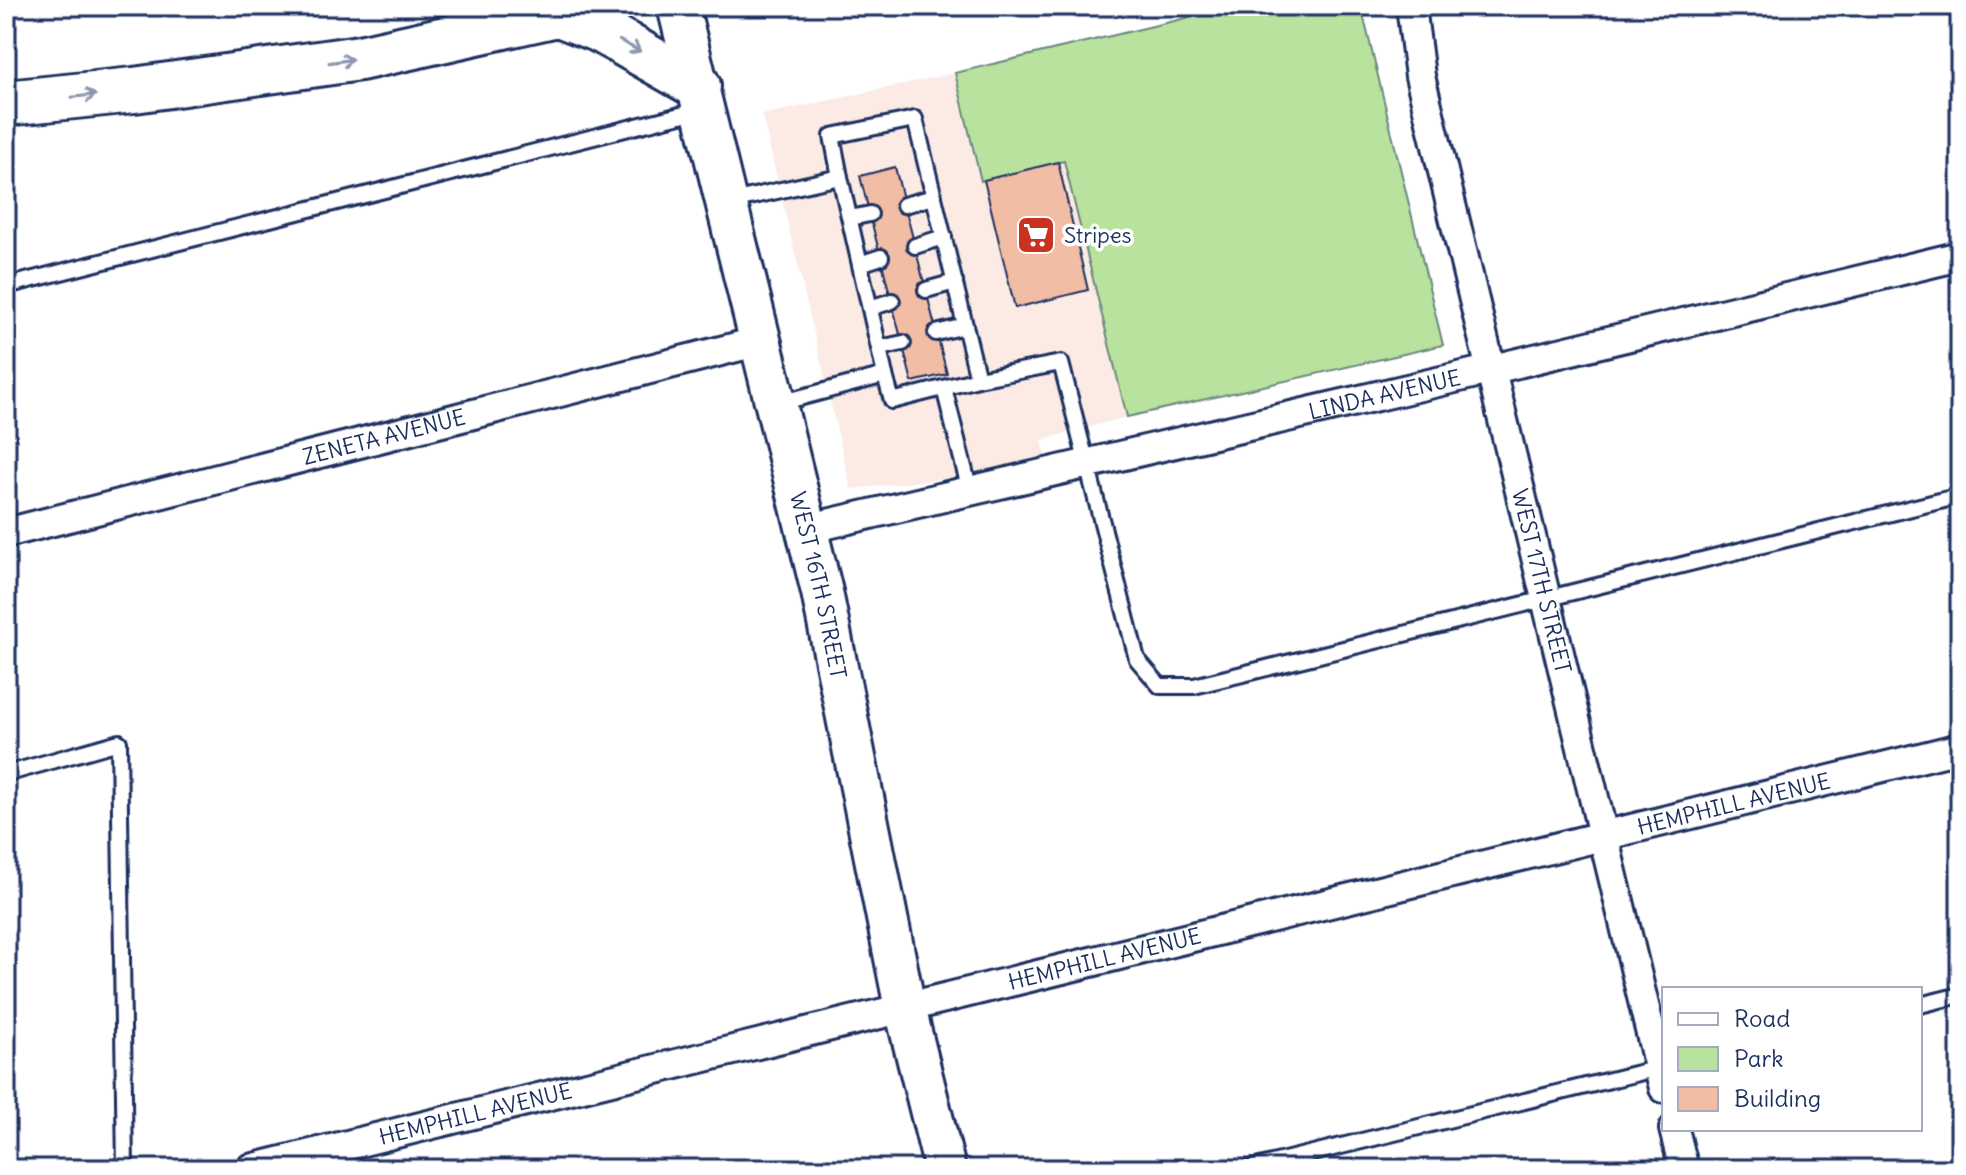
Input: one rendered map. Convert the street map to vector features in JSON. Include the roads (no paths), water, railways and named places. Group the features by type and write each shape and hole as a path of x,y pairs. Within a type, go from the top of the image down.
{"highway":[{"path":"6,103 134,90 360,58 576,10 701,97"}],"main road":[{"name":"WEST 16TH STREET","path":"678,6 822,592 905,1008 945,1169"}],"street":[{"name":"WEST 17TH STREET","path":"1411,6 1420,76 1489,370 1662,1074"},
{"name":"LINDA AVENUE","path":"806,529 1489,370 1960,256"},
{"name":"ZENETA AVENUE","path":"6,533 760,341"},
{"name":"HEMPHILL AVENUE","path":"250,1169 1960,748"},
{"path":"1674,1131 1684,1169"}],"lane":[{"path":"6,286 701,97"},
{"path":"978,379 915,119 832,136 892,401 978,379 1061,363 1137,659 1160,686 1194,686 1960,496"},
{"path":"727,203 840,177"},
{"path":"904,205 934,197"},
{"path":"850,218 870,214"},
{"path":"915,246 944,237"},
{"path":"860,264 881,257"},
{"path":"926,290 955,282"},
{"path":"870,308 892,301"},
{"path":"936,333 965,326"},
{"path":"880,348 903,343"},
{"path":"776,404 885,375"},
{"path":"944,388 970,491"},
{"path":"6,774 119,742 125,1169"},
{"path":"1922,1004 1960,995"},
{"path":"1248,1169 1662,1074"}],"place":[{"name":"Stripes","path":"1036,235"}]}
